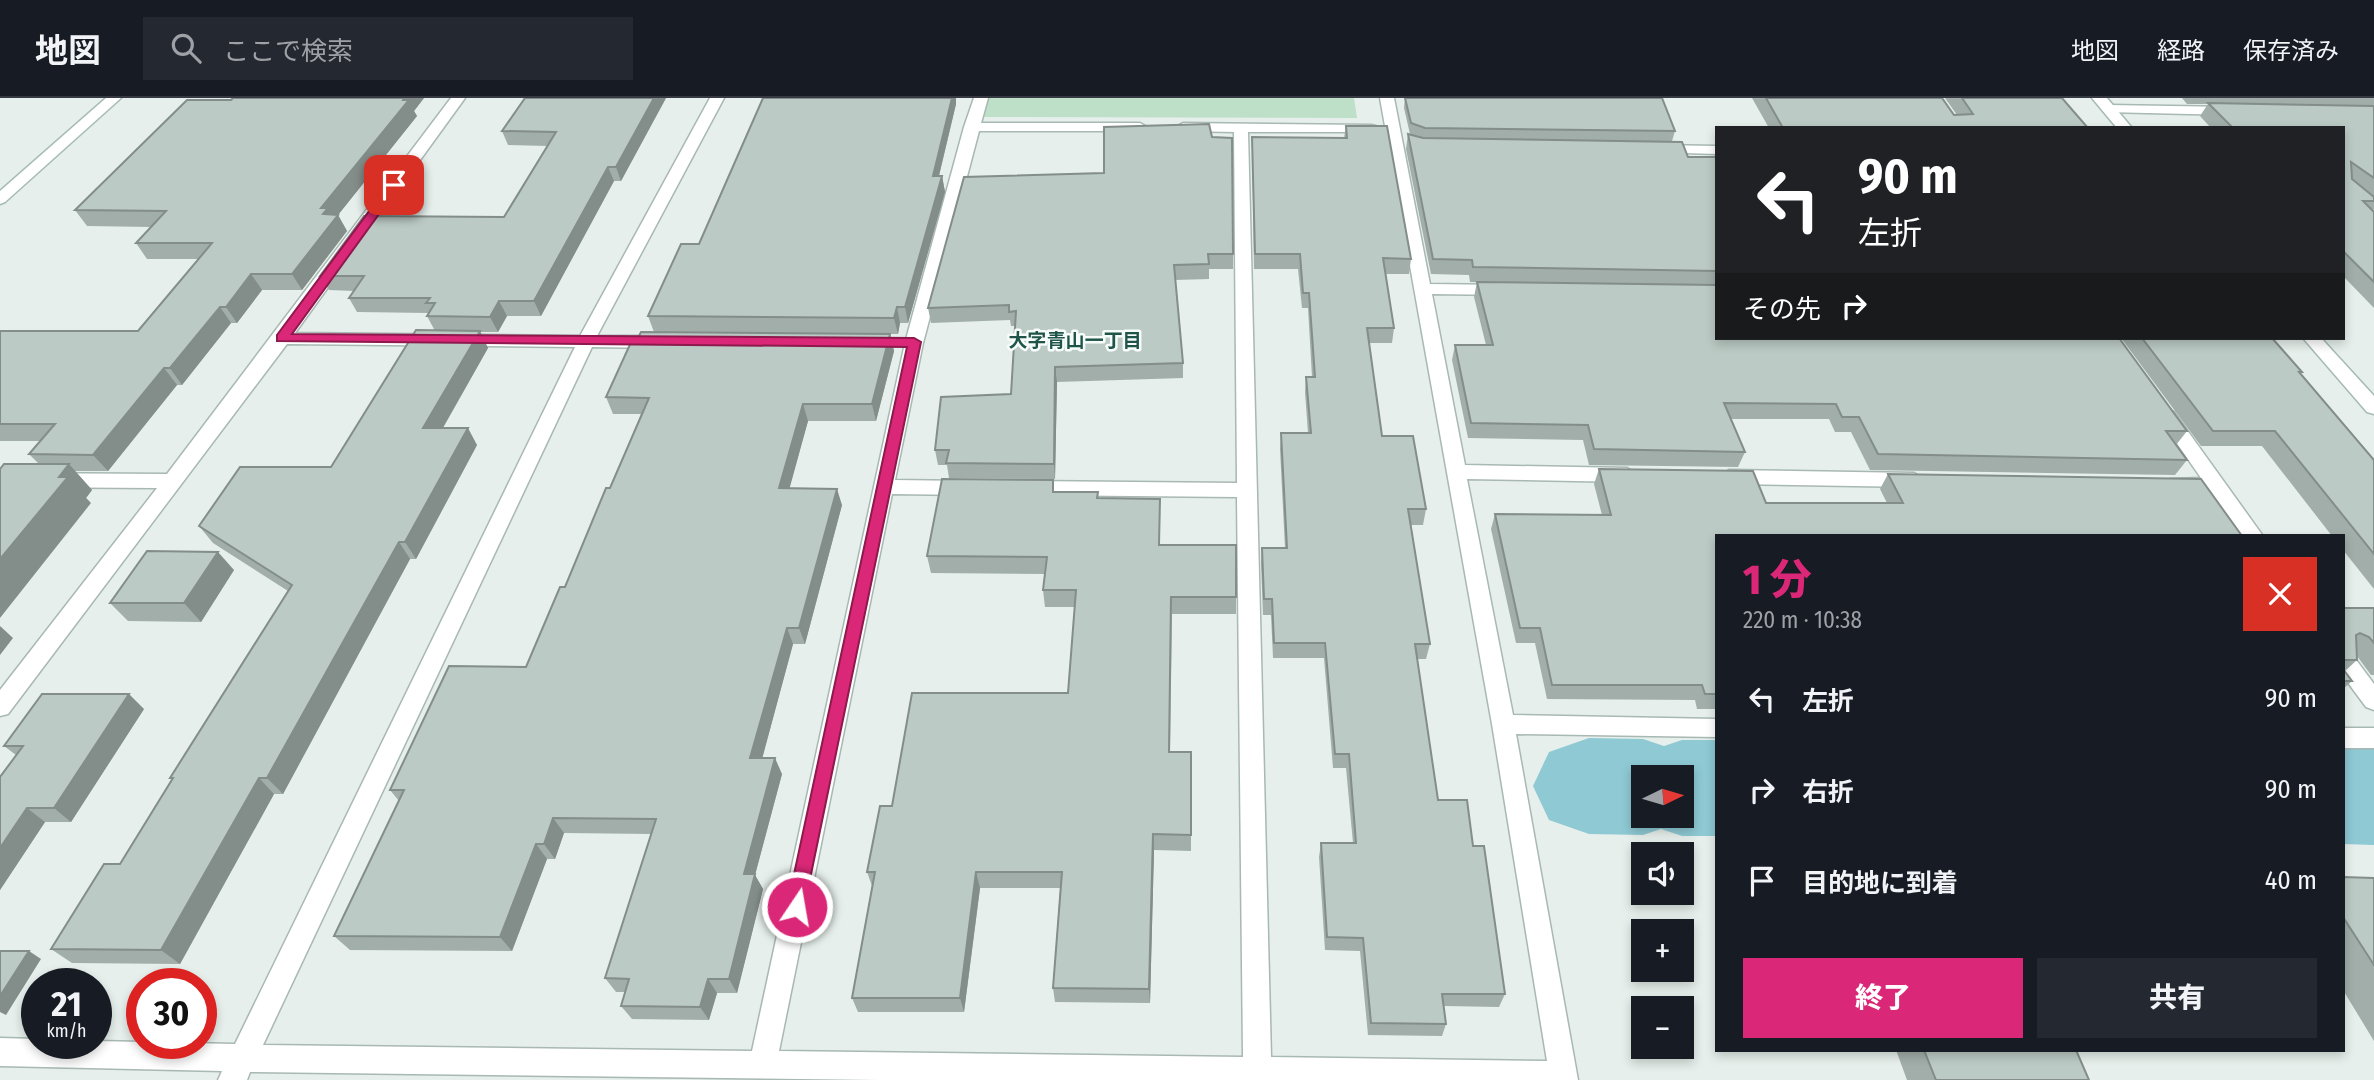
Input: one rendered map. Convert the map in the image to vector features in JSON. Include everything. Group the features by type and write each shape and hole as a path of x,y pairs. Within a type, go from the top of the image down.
{"street":[{"path":"0,200 114,98"},
{"path":"0,707 282,338 458,98"},
{"path":"237,1069 586,341 717,98"},
{"path":"764,1064 885,487 907,342 981,98"},
{"path":"0,1052 237,1069 764,1064 1564,1078 1503,724 1421,289 1403,140 1387,98"},
{"path":"2104,104 2245,111"},
{"path":"2104,104 2123,126"},
{"path":"971,127 1369,128 1403,140"},
{"path":"1241,128 1257,1071"},
{"path":"1636,149 1715,150"},
{"path":"1421,289 1529,290"},
{"path":"282,338 682,342"},
{"path":"2314,340 2374,408"},
{"path":"2159,405 2252,534"},
{"path":"1455,472 1649,475"},
{"path":"1704,476 1940,480"},
{"path":"0,480 173,481"},
{"path":"2161,484 2217,485"},
{"path":"885,487 982,488"},
{"path":"1010,488 1247,490"},
{"path":"2345,662 2374,701"},
{"path":"1503,724 1715,727"},
{"path":"2345,738 2374,738"}],"green space":[{"path":"989,98 1354,98 1357,118 983,117"}],"building":[{"path":"525,98 654,98 616,167 608,167 534,301 499,301 490,317 427,316 435,303 426,303 430,298 349,298 364,276 320,276 364,216 504,217 556,132 502,131"},
{"path":"763,98 952,98 933,176 942,176 905,307 897,307 894,318 648,316 681,244 699,244"},
{"path":"1405,98 1662,98 1675,131 1425,128 1411,123"},
{"path":"1766,98 1942,98 1954,115 1973,114 1962,98 2062,98 2086,126 1782,126"},
{"path":"187,100 409,100 321,208 328,208 323,214 338,215 292,274 251,274 226,307 220,307 170,368 164,368 93,455 29,454 55,424 0,424 0,331 138,331 212,243 136,243 166,211 75,210"},
{"path":"2208,103 2374,106 2374,178 2351,162 2352,179 2374,197 2374,201 2363,201 2374,212 2374,282 2345,253 2345,126 2231,126"},
{"path":"1209,124 1212,137 1232,138 1233,254 1208,254 1209,264 1174,265 1183,363 1055,367 1054,464 946,463 949,450 935,450 941,397 1011,394 1016,311 1009,312 1009,305 928,308 964,177 1104,173 1104,127"},
{"path":"1346,126 1387,126 1411,259 1383,258 1394,328 1367,328 1382,436 1413,436 1426,509 1408,509 1430,644 1415,644 1438,800 1467,800 1473,846 1484,846 1505,994 1442,994 1446,1024 1371,1023 1363,938 1327,937 1321,843 1356,843 1349,754 1335,754 1325,643 1274,643 1272,599 1264,599 1262,548 1287,548 1281,433 1311,433 1306,377 1315,377 1309,293 1303,293 1300,254 1255,254 1252,137 1347,138"},
{"path":"1408,134 1423,138 1682,142 1688,157 1715,157 1715,271 1473,267 1472,260 1433,259"},
{"path":"1477,282 1715,285 1715,340 2120,340 2187,431 2166,431 2187,460 1878,454 1859,417 1842,417 1836,404 1724,403 1745,452 1594,449 1588,425 1471,423 1455,345 1493,345"},
{"path":"416,330 480,331 423,428 468,428 405,542 399,542 267,778 259,778 161,950 51,949 104,864 120,864 173,778 170,778 292,585 199,526 240,467 331,467"},
{"path":"641,332 890,334 872,404 803,404 779,488 837,489 799,628 787,628 750,758 775,758 744,874 755,874 729,979 708,979 700,1007 621,1006 629,979 605,978 656,819 553,818 544,844 536,844 500,937 334,936 404,790 390,790 449,666 526,667 560,587 565,587 606,488 610,488 649,398 606,397 632,340 637,340"},
{"path":"2144,340 2274,340 2374,460 2374,554 2275,431 2213,431"},
{"path":"4,464 69,464 59,477 68,477 0,559 0,469"},
{"path":"1599,469 1753,471 1766,503 1903,503 1888,474 2201,479 2241,534 1715,534 1715,694 1705,694 1702,685 1552,685 1540,628 1520,628 1495,514 1611,515"},
{"path":"942,479 1053,480 1053,492 1098,492 1097,498 1160,499 1159,545 1236,545 1236,597 1171,597 1169,752 1191,752 1191,835 1153,834 1149,989 1053,988 1062,872 976,872 960,998 852,998 875,872 867,872 880,806 892,806 912,693 1068,693 1076,590 1043,590 1047,557 927,556"},
{"path":"147,551 218,552 184,603 110,603"},
{"path":"2345,608 2374,608 2374,643 2360,633 2356,635 2357,660 2345,660"},
{"path":"2345,672 2352,681 2345,681"},
{"path":"42,694 129,694 54,808 27,808 0,848 0,777 23,746 4,746"},
{"path":"2345,877 2374,878 2374,965 2345,920"},
{"path":"0,951 29,951 0,996"},
{"path":"1925,1052 2077,1052 2089,1080 1936,1080"}],"waterway":[{"path":"1589,786 1631,787"},
{"path":"1694,788 1715,788"},
{"path":"2345,795 2374,796"}],"district":[{"name":"大字青山一丁目","path":"1075,340"}],"route":[{"path":"394,185 282,338 914,342 797,907"}]}
